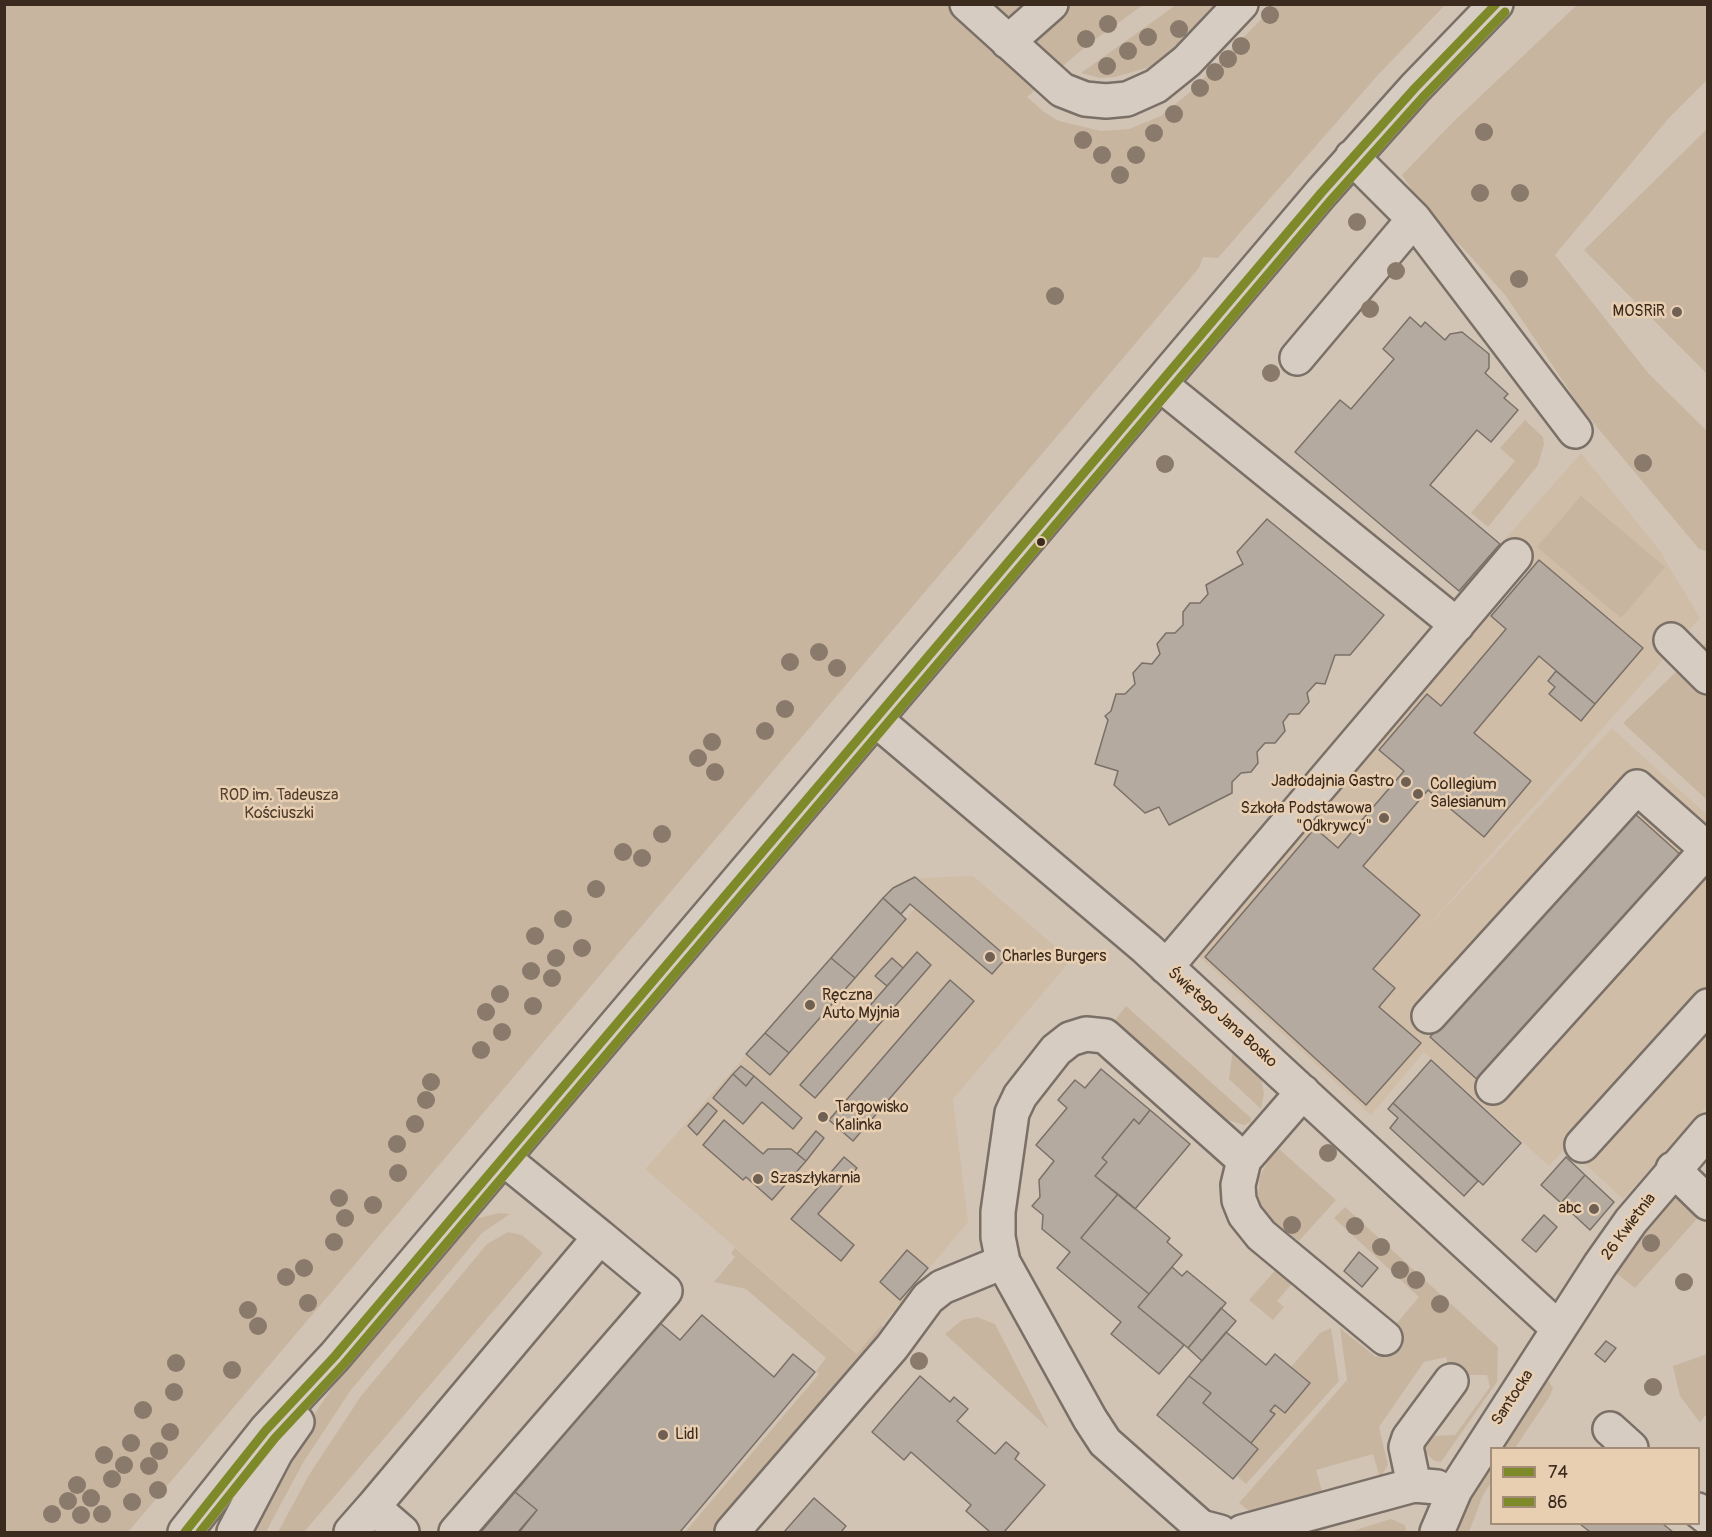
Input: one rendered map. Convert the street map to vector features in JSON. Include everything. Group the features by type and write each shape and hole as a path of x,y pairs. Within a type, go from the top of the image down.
{"street":[{"path":"967,4 1062,90 1085,99 1126,99 1156,86 1171,76 1241,4"},
{"path":"1008,42 1051,4"},
{"path":"185,1533 266,1430 335,1356 1352,158 1496,4"},
{"path":"1352,158 1414,219 1575,431"},
{"path":"1297,358 1414,219"},
{"path":"1160,384 1456,625"},
{"path":"1166,967 1515,556"},
{"path":"1671,640 1707,677"},
{"name":"Świętego Jana Bosko","path":"875,719 1166,967 1558,1328"},
{"path":"1429,1016 1637,787 1707,850 1492,1087"},
{"path":"1582,1144 1707,1006"},
{"path":"1220,1533 1201,1527 1105,1442 1089,1419 1003,1262 998,1237 998,1212 1012,1113 1020,1096 1056,1050 1070,1039 1086,1034 1105,1036 1244,1160"},
{"path":"1303,1092 1244,1160 1238,1185 1239,1200 1252,1227 1385,1338"},
{"name":"26 Kwietnia","path":"1558,1328 1631,1221 1707,1131"},
{"path":"456,1533 665,1291 503,1158"},
{"path":"1673,1169 1707,1203"},
{"path":"351,1533 600,1237"},
{"path":"732,1533 892,1347 928,1298 942,1287 1003,1262"},
{"name":"Santocka","path":"1437,1533 1455,1491 1558,1328"},
{"path":"234,1533 276,1452 335,1356"},
{"path":"1414,1485 1407,1457 1409,1438 1450,1381"},
{"path":"1242,1533 1414,1485 1455,1491"},
{"path":"373,1507 402,1533"}],"shaded area":[{"path":"1581,453 1658,548 1700,618 1413,943 1612,728 1707,815 1707,1106 1623,1199 1567,1147 1549,1166 1424,1052 1371,1115 1177,936 1459,591"},
{"name":"Targowisko Kalinka","path":"973,876 1071,960 953,1099 968,1222 858,1354 645,1169 746,1055 770,1076 931,890 917,878"}],"green space":[{"name":"ROD im. Tadeusza Kościuszki","path":"5,5 1143,5 1085,47 1027,97 1059,121 1101,131 1129,129 1161,116 1190,92 1275,5 1445,5 1377,76 1218,258 1203,257 1199,268 128,1532 5,1532"},
{"path":"1176,5 1219,5 1179,46 1147,68 1115,77 1100,78 1081,73"},
{"path":"1577,5 1707,5 1707,80 1668,119 1555,255 1648,373 1707,431 1707,551 1699,549 1581,408 1506,296 1463,248 1430,217 1402,175 1453,122"},
{"name":"MOSRiR","path":"1707,129 1707,374 1584,250"},
{"path":"1525,420 1543,437 1544,444 1538,465 1488,527 1471,513 1515,461 1500,448"},
{"path":"1581,496 1665,567 1621,618 1537,547"},
{"path":"1707,642 1707,800 1623,723"},
{"path":"1126,1006 1251,1118 1251,1122 1244,1125 1228,1120 1112,1024"},
{"path":"1233,1050 1261,1079 1264,1093 1261,1109 1229,1079"},
{"path":"1278,1148 1336,1200 1299,1241 1257,1209 1260,1176 1270,1157"},
{"path":"1679,1194 1703,1212 1635,1288 1615,1272 1666,1200"},
{"path":"1345,1207 1498,1347 1497,1382 1441,1462 1435,1461 1424,1452 1422,1446 1425,1436 1455,1435 1490,1387 1487,1375 1463,1375 1449,1369 1446,1357 1424,1362 1379,1427 1388,1465 1380,1478 1373,1454 1316,1470 1323,1494 1253,1514 1239,1503 1347,1380 1340,1328 1376,1357 1393,1338 1396,1324 1419,1297 1334,1218"},
{"path":"499,1213 510,1214 482,1233 351,1390 304,1461 266,1532 246,1532 294,1444 347,1366 464,1228 479,1218"},
{"path":"508,1232 522,1235 543,1253 304,1532 278,1532 309,1475 361,1396 487,1244"},
{"path":"735,1248 857,1354 881,1325 888,1331 715,1532 685,1532 819,1374 816,1371 826,1358 746,1289 714,1282 735,1257 731,1253"},
{"path":"1279,1266 1295,1280 1277,1301 1284,1307 1273,1320 1249,1300"},
{"path":"977,1317 995,1324 1049,1429 945,1334 962,1320"},
{"path":"1331,1328 1339,1381 1246,1484 1236,1475 1258,1449 1251,1443 1274,1415 1270,1411 1275,1405 1285,1413 1310,1383 1291,1367 1320,1333"},
{"path":"1707,1354 1707,1413 1700,1423 1680,1396 1673,1366"},
{"path":"1548,1380 1553,1388 1550,1396 1516,1447 1503,1447"},
{"path":"1490,1466 1490,1484 1483,1495 1469,1532 1454,1532 1477,1485"},
{"path":"1391,1519 1405,1525 1406,1532 1349,1532"}],"building":[{"path":"1410,317 1421,327 1425,322 1445,340 1450,334 1462,332 1489,354 1489,368 1485,373 1508,394 1504,398 1518,410 1491,442 1477,430 1430,485 1500,544 1459,591 1295,452 1340,400 1351,409 1394,359 1383,349"},
{"path":"1267,519 1384,615 1350,655 1335,655 1325,684 1316,683 1307,693 1309,702 1299,714 1289,714 1283,722 1285,731 1275,743 1265,743 1257,752 1258,763 1251,772 1241,773 1232,782 1232,793 1169,825 1159,807 1145,813 1114,785 1118,771 1095,764 1108,720 1105,716 1111,711 1116,694 1125,694 1135,684 1133,673 1142,663 1152,664 1160,654 1157,644 1166,633 1175,633 1183,625 1183,612 1190,603 1200,603 1208,594 1206,585 1243,564 1237,552"},
{"path":"1539,560 1643,648 1595,704 1539,656 1474,733 1531,781 1484,837 1428,790 1363,866 1420,915 1373,969 1395,988 1379,1007 1421,1043 1366,1105 1205,957 1315,828 1338,848 1404,771 1379,750 1427,694 1441,706 1506,629 1491,616"},
{"path":"1556,671 1595,704 1581,721 1549,694 1555,687 1548,681"},
{"path":"1633,812 1682,856 1480,1082 1430,1037"},
{"path":"915,877 1007,957 992,974 910,904 901,914 883,898 893,888"},
{"path":"883,898 906,919 855,978 831,958"},
{"path":"917,952 931,965 815,1098 800,1085"},
{"name":"Ręczna Auto Myjnia","path":"831,958 855,978 789,1053 765,1033"},
{"path":"892,958 903,968 887,986 875,976"},
{"path":"950,980 974,1001 853,1141 829,1120"},
{"path":"765,1033 789,1053 770,1075 746,1054"},
{"path":"1431,1060 1521,1143 1483,1185 1393,1103"},
{"path":"741,1066 754,1076 746,1086 733,1074"},
{"path":"1101,1069 1150,1110 1139,1124 1134,1119 1102,1158 1107,1162 1095,1176 1118,1194 1081,1238 1149,1294 1138,1307 1184,1345 1159,1374 1111,1334 1121,1322 1057,1268 1070,1252 1042,1229 1043,1215 1032,1206 1040,1197 1039,1180 1054,1161 1036,1145 1067,1108 1058,1100 1075,1080 1085,1088"},
{"path":"733,1074 746,1086 754,1076 802,1118 793,1129 762,1102 743,1124 713,1098"},
{"path":"708,1103 717,1111 697,1135 688,1126"},
{"path":"1393,1103 1478,1181 1464,1196 1390,1128 1398,1118 1388,1109"},
{"path":"1150,1110 1190,1144 1135,1209 1095,1176 1107,1162 1102,1158 1134,1119 1139,1124"},
{"path":"724,1120 763,1154 768,1149 791,1149 806,1161 772,1200 746,1177 743,1180 703,1145"},
{"path":"816,1131 824,1138 806,1161 797,1154"},
{"path":"844,1157 857,1168 818,1214 854,1245 841,1261 791,1219"},
{"path":"1566,1157 1585,1175 1561,1203 1541,1185"},
{"path":"1585,1175 1614,1202 1590,1230 1561,1203"},
{"path":"1118,1194 1170,1238 1167,1242 1182,1255 1149,1294 1081,1238"},
{"path":"1544,1215 1557,1227 1536,1252 1522,1240"},
{"path":"907,1250 928,1268 900,1300 880,1282"},
{"path":"1359,1252 1378,1268 1362,1287 1344,1271"},
{"path":"1172,1267 1182,1276 1187,1271 1226,1303 1188,1348 1138,1307"},
{"path":"1221,1308 1236,1321 1202,1361 1188,1348"},
{"name":"Lidl","path":"702,1315 774,1377 793,1354 815,1372 680,1532 518,1532 537,1510 515,1492 659,1322 680,1340"},
{"path":"1226,1332 1266,1365 1275,1354 1310,1383 1285,1413 1275,1405 1270,1411 1275,1414 1251,1443 1203,1403 1211,1393 1189,1376"},
{"path":"1606,1341 1616,1348 1605,1362 1595,1354"},
{"path":"920,1376 950,1402 954,1397 968,1409 957,1421 995,1454 1006,1442 1019,1453 1015,1459 1045,1485 1004,1532 990,1532 966,1511 971,1505 911,1452 904,1460 872,1432"},
{"path":"1189,1376 1211,1393 1203,1403 1258,1449 1233,1479 1157,1415"},
{"path":"515,1492 537,1510 521,1530 518,1532 481,1532"},
{"path":"814,1498 846,1526 841,1532 784,1532"},
{"path":"1581,1525 1664,1525 1673,1532 1590,1532"}],"transit line":[{"name":"74","path":"185,1532 266,1430 335,1356 1322,192 1415,88 1496,4"},
{"name":"86","path":"200,1532 275,1438 344,1364 1331,200 1424,96 1505,12"}],"place":[{"name":"MOSRiR","path":"1677,312"},
{"name":"Jadłodajnia Gastro","path":"1406,782"},
{"name":"Collegium Salesianum","path":"1418,794"},
{"name":"Szkoła Podstawowa \"Odkrywcy\"","path":"1384,818"},
{"name":"Charles Burgers","path":"990,957"},
{"name":"Ręczna Auto Myjnia","path":"810,1005"},
{"name":"Targowisko Kalinka","path":"823,1117"},
{"name":"Szaszłykarnia","path":"758,1179"},
{"name":"abc","path":"1594,1209"},
{"name":"Lidl","path":"663,1435"}]}
